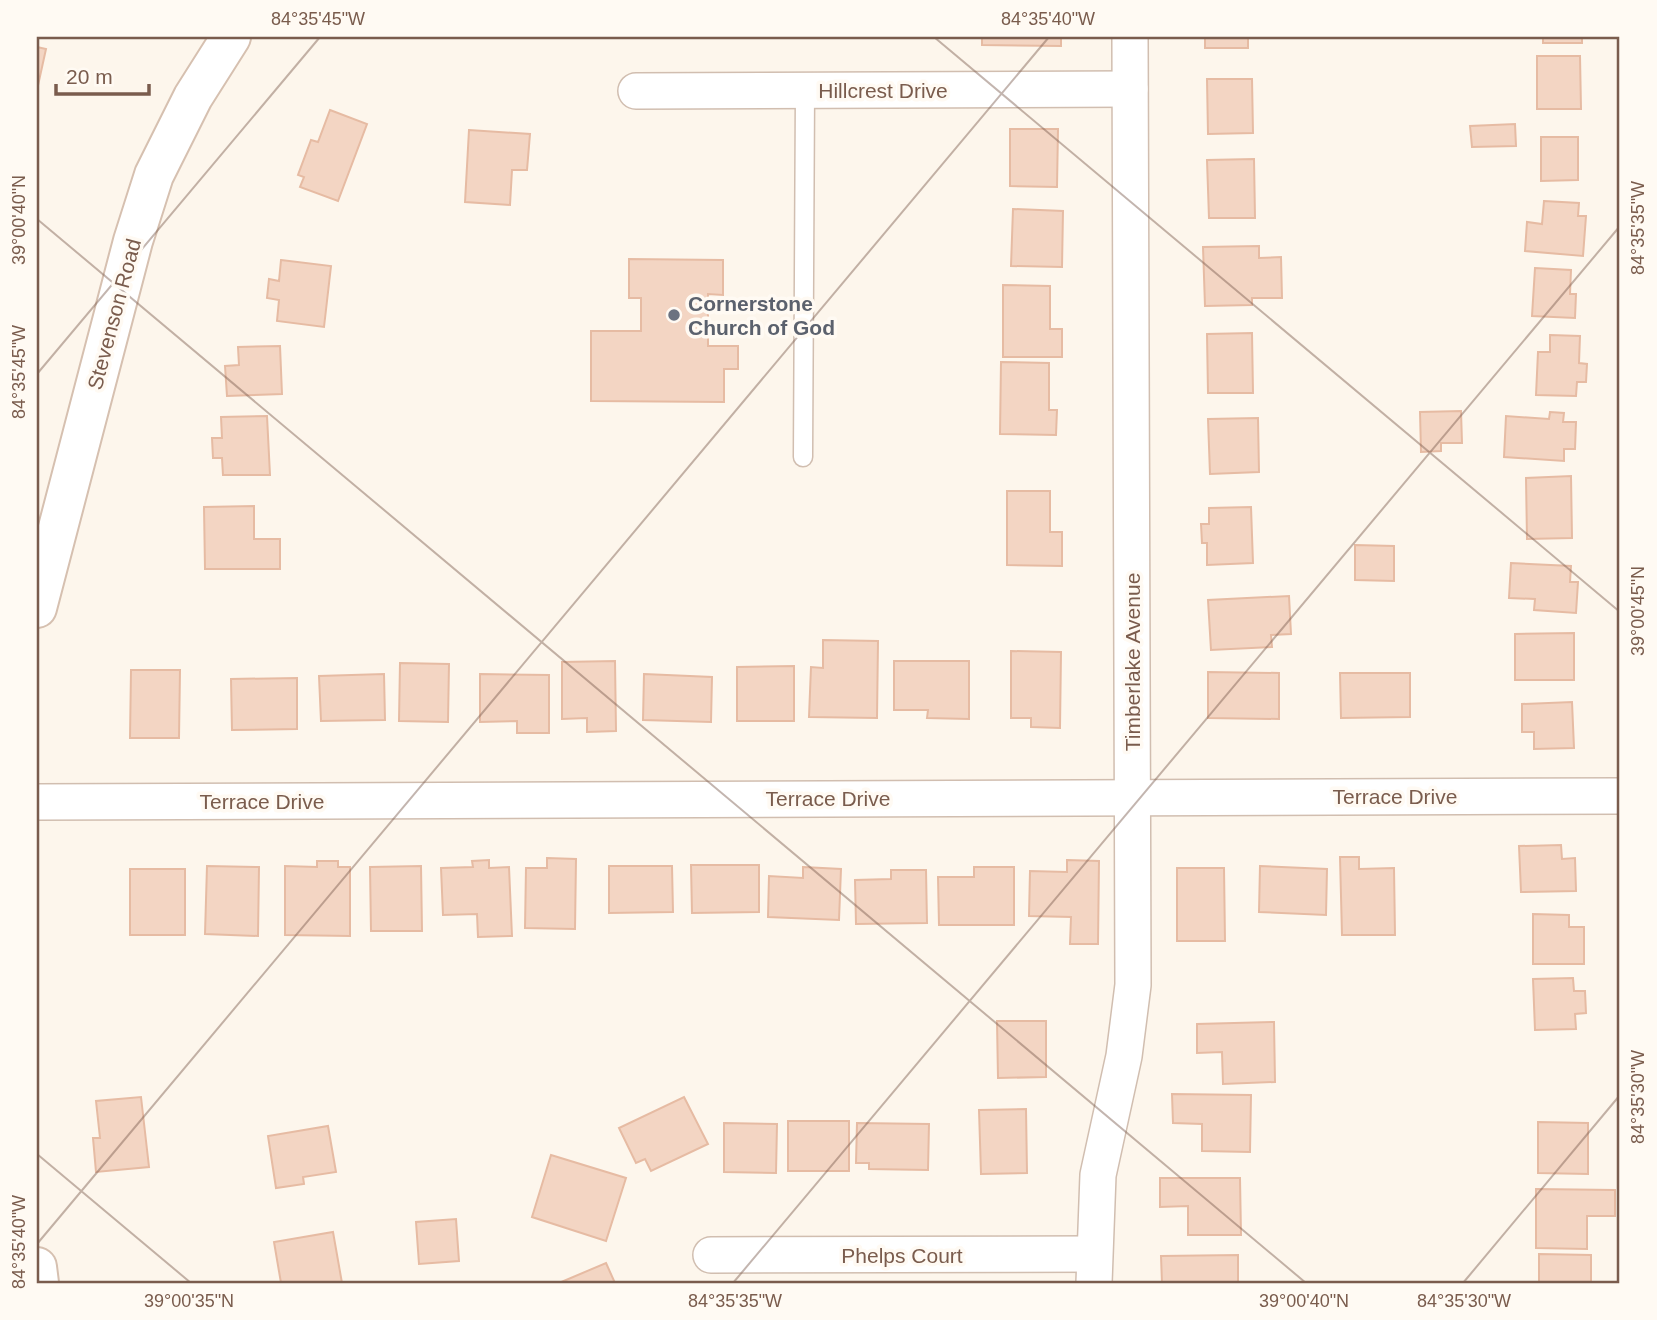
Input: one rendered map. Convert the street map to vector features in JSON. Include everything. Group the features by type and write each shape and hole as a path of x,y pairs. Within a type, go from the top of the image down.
{"main road":[{"name":"Stevenson Road","path":"37,608 133,241 154,176 193,97 231,37"},
{"path":"37,1267 39,1283"}],"street":[{"name":"Timberlake Avenue","path":"1094,1269 1098,1175 1124,1056 1133,985 1130,37"},
{"name":"Hillcrest Drive","path":"636,91 1130,89"},
{"name":"Terrace Drive","path":"37,802 1620,796"},
{"name":"Phelps Court","path":"711,1255 1094,1269"}],"lane":[{"path":"803,457 805,91"}],"building":[{"path":"982,37 1061,37 1061,46 982,45"},
{"path":"1205,37 1248,37 1248,48 1205,48"},
{"path":"1543,37 1582,37 1582,43 1543,43"},
{"path":"37,47 46,49 37,90"},
{"path":"1537,56 1580,56 1581,109 1537,109"},
{"path":"1207,79 1252,79 1253,133 1208,134"},
{"path":"330,110 367,124 338,201 300,187 304,177 298,175 311,140 318,142"},
{"path":"1515,124 1516,146 1472,147 1470,126"},
{"path":"1010,129 1058,129 1057,187 1010,186"},
{"path":"469,130 530,134 527,170 512,170 510,205 465,202"},
{"path":"1541,137 1578,137 1578,180 1541,181"},
{"path":"1254,159 1255,218 1209,218 1207,160"},
{"path":"1544,201 1579,203 1578,216 1586,216 1583,256 1525,251 1527,222 1542,224"},
{"path":"1013,209 1063,211 1062,267 1011,266"},
{"path":"1259,246 1259,258 1281,257 1282,298 1252,298 1252,305 1205,306 1203,247"},
{"name":"Cornerstone Church of God","path":"629,259 723,260 723,295 708,294 708,346 738,346 738,369 724,369 724,402 591,401 591,331 641,331 641,298 629,298"},
{"path":"281,260 331,266 324,327 277,321 279,300 267,298 269,279 279,281"},
{"path":"1535,268 1571,270 1570,294 1576,294 1575,318 1532,316"},
{"path":"1003,285 1050,286 1050,329 1062,329 1062,357 1003,357"},
{"path":"1252,333 1253,393 1208,393 1207,334"},
{"path":"1550,335 1580,336 1579,363 1587,364 1586,382 1577,382 1576,396 1536,395 1538,352 1550,352"},
{"path":"280,346 282,394 227,396 225,366 239,365 238,347"},
{"path":"1001,362 1049,363 1049,410 1057,410 1056,435 1000,434"},
{"path":"1461,411 1462,443 1441,443 1441,451 1421,452 1420,412"},
{"path":"1550,412 1564,413 1563,422 1576,422 1575,449 1564,449 1564,461 1504,457 1506,416 1549,419"},
{"path":"267,416 270,475 223,475 222,458 213,458 212,438 222,438 221,417"},
{"path":"1258,418 1259,472 1210,474 1208,419"},
{"path":"1571,476 1572,538 1527,539 1526,478"},
{"path":"1007,491 1050,491 1050,532 1062,532 1062,566 1007,565"},
{"path":"254,506 254,539 280,539 280,569 205,569 204,507"},
{"path":"1251,507 1253,563 1207,565 1207,543 1202,543 1201,524 1209,524 1209,508"},
{"path":"1355,545 1394,546 1394,581 1355,580"},
{"path":"1511,563 1571,566 1570,582 1578,582 1576,613 1534,610 1535,599 1509,598"},
{"path":"1289,596 1291,634 1271,635 1272,647 1211,650 1208,600"},
{"path":"1574,633 1574,680 1515,680 1515,634"},
{"path":"823,640 878,641 877,718 809,717 811,667 823,668"},
{"path":"1011,651 1061,652 1060,728 1031,727 1031,718 1011,718"},
{"path":"615,661 616,731 587,732 587,718 562,719 562,662"},
{"path":"894,661 969,661 969,719 927,718 928,710 894,710"},
{"path":"400,663 449,664 448,722 399,721"},
{"path":"794,666 794,721 737,721 737,667"},
{"path":"131,670 180,670 179,738 130,738"},
{"path":"1208,672 1279,673 1279,719 1208,718"},
{"path":"1340,673 1410,673 1410,717 1341,718"},
{"path":"384,674 385,720 321,721 319,676"},
{"path":"480,674 549,675 549,733 517,733 517,721 480,722"},
{"path":"644,674 712,677 711,722 643,720"},
{"path":"297,678 297,729 232,730 231,679"},
{"path":"1572,702 1574,748 1534,749 1534,732 1522,732 1522,704"},
{"path":"1561,845 1562,859 1575,858 1576,891 1521,892 1519,846"},
{"path":"1340,857 1359,857 1359,869 1394,868 1395,935 1342,935"},
{"path":"547,858 576,859 575,929 525,928 526,868 547,868"},
{"path":"489,860 489,868 509,867 512,936 478,937 477,914 443,915 441,868 473,867 472,861"},
{"path":"1067,860 1099,861 1098,944 1070,944 1071,917 1029,916 1030,871 1067,872"},
{"path":"317,861 338,861 338,867 350,867 350,936 285,935 285,866 317,867"},
{"path":"691,865 759,865 759,912 692,913"},
{"path":"207,866 259,867 258,936 205,934"},
{"path":"421,866 422,931 371,931 370,867"},
{"path":"609,866 672,866 673,912 609,913"},
{"path":"1260,866 1327,869 1326,915 1259,912"},
{"path":"803,867 841,869 839,920 768,917 769,876 803,878"},
{"path":"974,867 1014,867 1014,925 939,925 938,877 974,877"},
{"path":"1177,868 1224,868 1225,941 1177,941"},
{"path":"130,869 185,869 185,935 130,935"},
{"path":"891,870 926,870 927,923 856,924 855,880 891,879"},
{"path":"1533,914 1569,915 1569,927 1584,927 1584,964 1533,964"},
{"path":"1573,978 1574,991 1585,991 1586,1013 1575,1014 1576,1029 1535,1030 1533,979"},
{"path":"997,1021 1046,1021 1046,1077 998,1078"},
{"path":"1274,1022 1275,1082 1223,1084 1222,1052 1197,1053 1197,1024"},
{"path":"1172,1094 1251,1095 1250,1152 1202,1151 1202,1124 1173,1123"},
{"path":"141,1097 149,1167 96,1172 93,1138 100,1138 96,1101"},
{"path":"684,1097 708,1144 651,1171 645,1159 636,1163 619,1128"},
{"path":"1026,1109 1027,1173 981,1174 979,1110"},
{"path":"788,1121 849,1121 849,1171 788,1171"},
{"path":"1538,1122 1588,1123 1588,1174 1538,1173"},
{"path":"724,1123 777,1124 776,1173 724,1172"},
{"path":"857,1123 929,1124 928,1170 869,1169 869,1163 856,1163"},
{"path":"328,1126 336,1172 303,1177 304,1184 276,1188 268,1136"},
{"path":"551,1155 626,1178 606,1241 532,1217"},
{"path":"1160,1178 1240,1178 1241,1235 1188,1235 1188,1206 1160,1207"},
{"path":"1536,1189 1615,1190 1615,1216 1587,1216 1587,1249 1536,1248"},
{"path":"456,1219 459,1261 419,1264 416,1222"},
{"path":"333,1232 342,1283 281,1283 274,1242"},
{"path":"1539,1254 1591,1255 1591,1283 1539,1283"},
{"path":"1238,1255 1238,1283 1162,1283 1161,1256"},
{"path":"606,1263 615,1283 559,1283"}],"place":[{"name":"Cornerstone Church of God","path":"674,315"}]}
